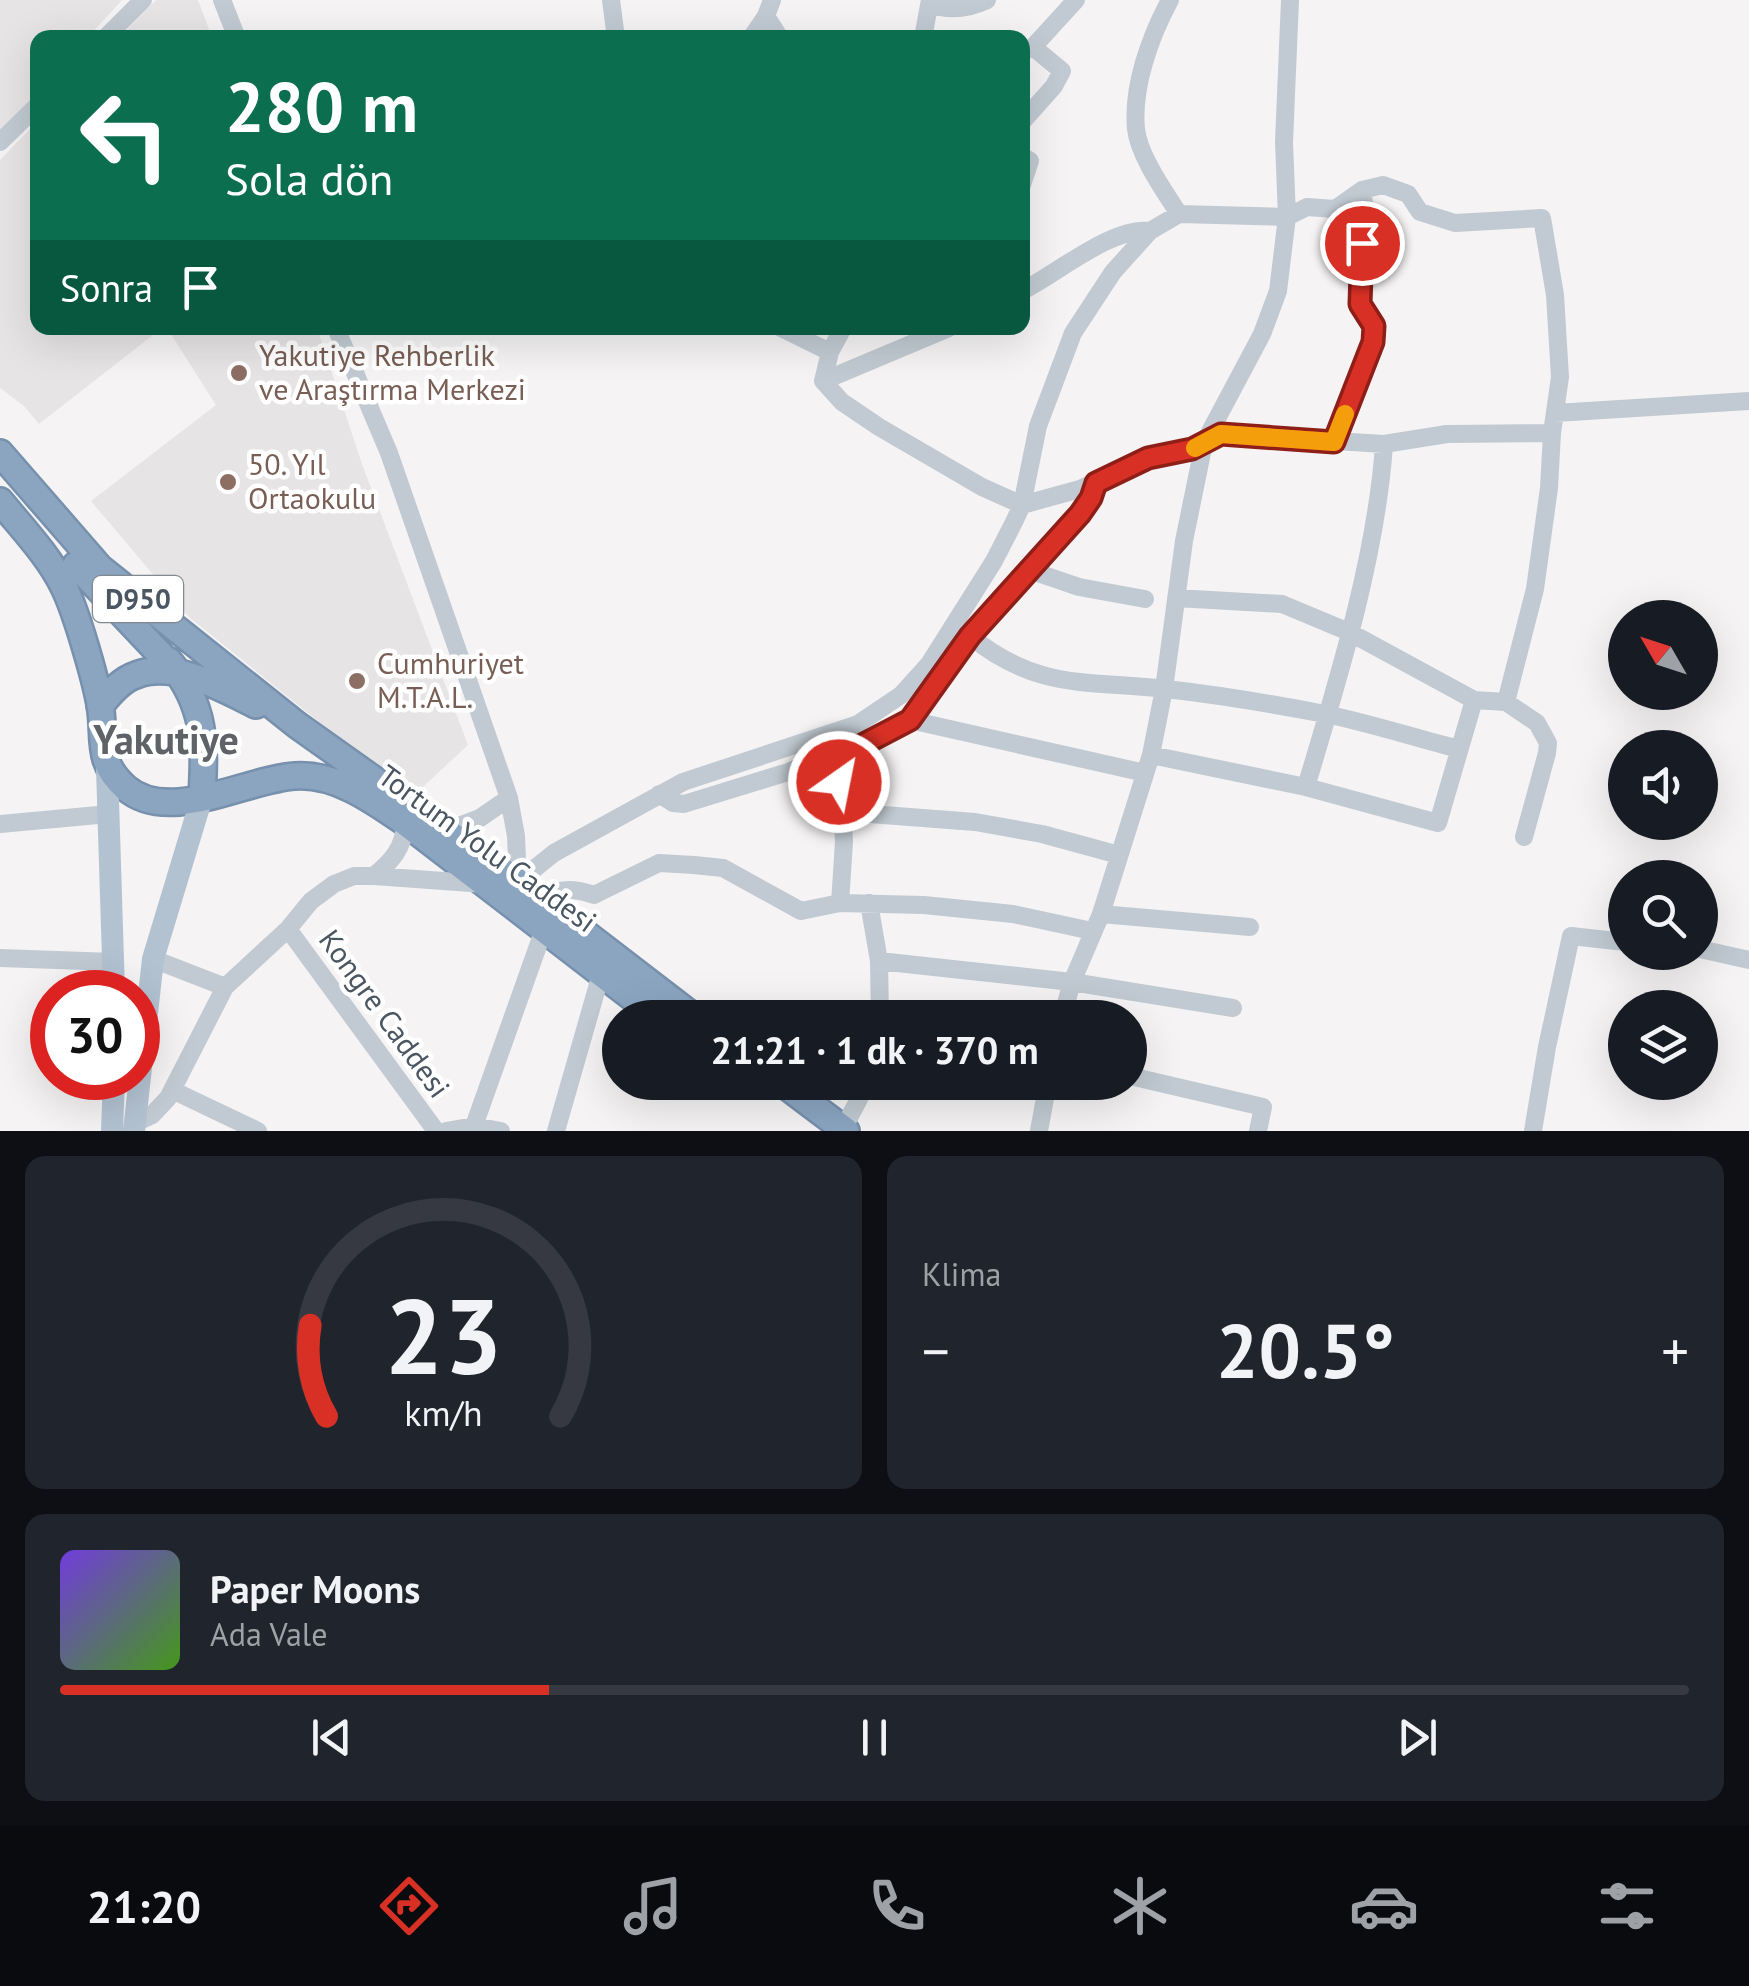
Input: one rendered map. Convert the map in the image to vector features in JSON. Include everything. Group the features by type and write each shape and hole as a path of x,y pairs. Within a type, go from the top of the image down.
{"highway":[{"name":"Tortum Yolu Caddesi","path":"0,453 100,568 179,674 202,720 202,798"},
{"path":"0,474 92,583 179,674"},
{"name":"D950","path":"0,502 64,587 100,706 100,734 107,768"},
{"name":"Tortum Yolu Caddesi","path":"100,568 297,725 518,882 672,1000"},
{"name":"Tortum Yolu Caddesi","path":"100,706 120,684 138,673 179,674 229,692 297,725"},
{"name":"Tortum Yolu Caddesi","path":"107,768 141,798 164,802 202,798 296,776 330,780 371,798 635,1000"},
{"path":"785,1100 837,1130"},
{"path":"802,1100 837,1130"}],"main road":[{"path":"107,768 113,970"},
{"path":"134,1127 154,958 202,798"},
{"path":"112,1131 113,1100"}],"street":[{"path":"113,30 142,0"},
{"path":"222,0 234,30"},
{"path":"611,0 615,30"},
{"path":"925,30 931,3 948,10 976,6 987,0"},
{"path":"1030,48 1076,0"},
{"path":"1170,0 1154,30 1139,90 1136,132 1155,175 1179,214"},
{"path":"1067,1000 1101,914 1148,764 1204,443 1256,346 1278,291 1287,217 1284,142 1290,0"},
{"path":"756,30 769,8"},
{"path":"1030,51 1062,71 1030,113"},
{"path":"0,142 30,113"},
{"path":"518,882 554,854 682,782 858,724 902,696 928,664 994,561 1022,505 1038,426 1073,333 1113,272 1150,232 1179,214 1287,217 1307,207 1335,209 1362,190 1383,185 1408,194 1420,212 1455,223 1542,218 1555,295 1560,377 1534,589 1506,702"},
{"path":"1334,442 1374,332 1372,320 1360,304 1359,264 1366,218 1362,190"},
{"path":"1030,286 1125,234 1150,232"},
{"path":"339,335 389,453 509,798 518,882"},
{"path":"795,335 830,352"},
{"path":"823,380 830,352 840,335"},
{"path":"823,380 931,335"},
{"path":"823,380 842,402 879,427 982,487 1022,505 1096,483 1148,458 1192,449 1221,434 1384,444 1447,434 1552,433"},
{"path":"1555,414 1749,401"},
{"path":"1306,787 1328,715 1378,508 1384,444"},
{"path":"659,794 672,803 684,804 826,756 843,755 910,720 970,636 1080,514 1096,483"},
{"path":"1032,571 1079,587 1145,599"},
{"path":"1176,598 1282,604 1349,632 1474,700 1506,702 1536,722 1548,742 1524,837"},
{"path":"970,636 998,659 1032,673 1084,684 1164,689 1328,715 1459,750"},
{"path":"910,720 1148,764 1306,787 1438,823 1474,700"},
{"path":"840,903 844,812 838,766 843,755"},
{"path":"446,831 480,818 509,798"},
{"path":"844,812 975,822 1042,834 1119,855"},
{"path":"0,824 108,814"},
{"path":"374,876 396,855 406,823"},
{"path":"539,898 554,890 575,889 594,896 659,863 723,868 801,911 840,903 869,903 1013,914 1092,932"},
{"path":"134,1127 152,1115 172,1090 224,987 288,929 311,901 334,884 354,876 374,876 486,884"},
{"path":"869,903 880,961 880,1000"},
{"path":"1101,914 1250,927"},
{"name":"Kongre Caddesi","path":"288,929 436,1131"},
{"path":"474,1126 544,930"},
{"path":"1533,1131 1571,936 1608,940"},
{"path":"1718,953 1749,960"},
{"path":"0,958 113,962"},
{"path":"154,958 224,987"},
{"path":"880,961 1072,982 1233,1008"},
{"path":"556,1131 601,974"},
{"path":"1147,1080 1263,1106 1258,1131"},
{"path":"172,1090 258,1131"},
{"path":"837,1130 856,1100"},
{"path":"1039,1131 1045,1100"},
{"path":"446,1131 474,1126 501,1131"}],"shaded area":[{"path":"0,0 122,0 94,30 30,30 30,101 0,130"},
{"path":"156,0 198,0 209,30 127,30"},
{"path":"30,129 30,335 153,335 39,424 24,406 0,388 0,160"},
{"path":"171,335 319,335 362,464 468,745 412,797 189,617 91,501 216,405"}],"slow traffic":[{"path":"1195,448 1221,434 1334,442 1345,414"}],"place":[{"name":"Yakutiye Rehberlik ve Araştırma Merkezi","path":"239,373"},
{"name":"50. Yıl Ortaokulu","path":"228,482"},
{"name":"Cumhuriyet M.T.A.L.","path":"357,681"}],"district":[{"name":"Yakutiye","path":"166,740"}],"route":[{"path":"839,782 838,766 843,755 910,720 970,636 1080,514 1096,483 1148,458 1192,449 1221,434 1334,442 1373,342 1372,320 1360,304 1362,243"}]}
